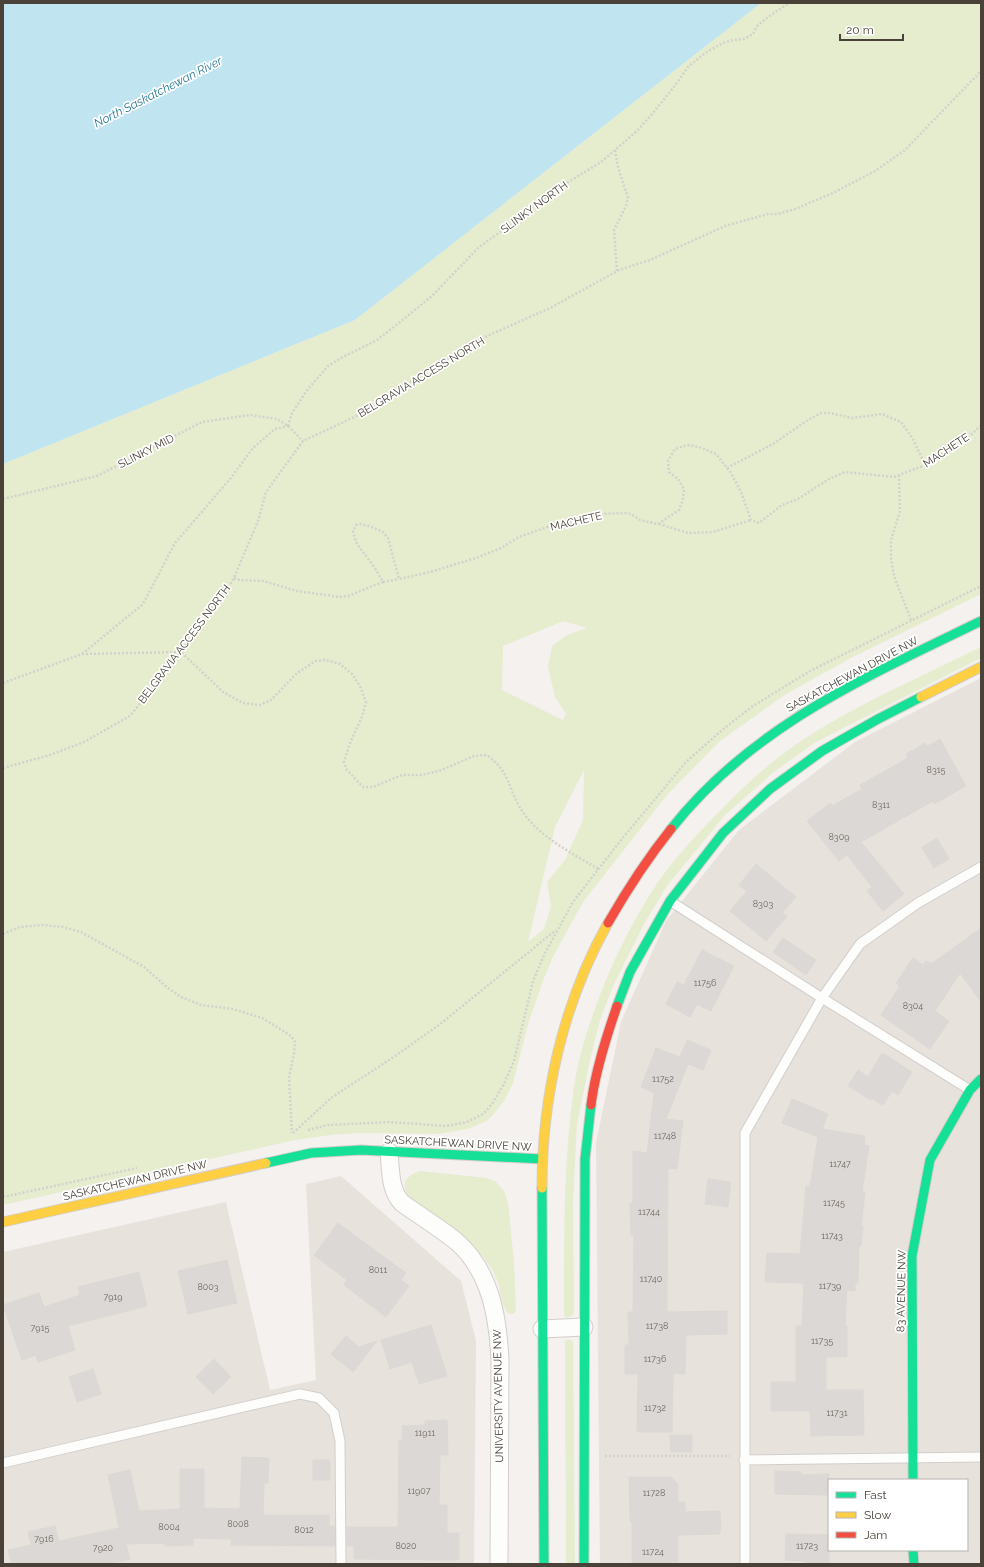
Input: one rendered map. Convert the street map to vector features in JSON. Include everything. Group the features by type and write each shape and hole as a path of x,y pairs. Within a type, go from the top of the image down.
{"street":[{"name":"SASKATCHEWAN DRIVE NW","path":"3,1222 311,1153 362,1150 542,1159 554,1069 567,1018 589,959 621,897 658,845 678,820 724,771 779,728 807,710 867,677 981,621"},
{"path":"584,1564 585,1159 593,1090 608,1029 630,972 670,901 696,866 723,833 770,789 822,751 878,719 981,667"},
{"name":"83 AVENUE NW","path":"913,1479 912,1256 930,1160 970,1090 981,1079"},
{"name":"UNIVERSITY AVENUE NW","path":"389,1152 393,1189 396,1196 402,1203 457,1242 466,1251 475,1262 482,1275 494,1307 499,1339 500,1361 499,1564"},
{"path":"542,1159 544,1564"},
{"path":"542,1329 584,1328"},
{"path":"913,1551 914,1564"}],"lane":[{"path":"746,1564 744,1458 745,1134 822,998 860,944 918,903 981,867"},
{"path":"670,901 970,1090"},
{"path":"3,1463 300,1394 319,1398 334,1413 340,1441 341,1564"},
{"path":"744,1458 981,1457"}],"path":[{"name":"SLINKY NORTH","path":"288,426 292,413 300,401 328,366 377,340 432,296 480,247 549,194 601,162 652,114 688,67 705,52 723,43 744,39 753,34 757,26 790,3"},
{"name":"BELGRAVIA ACCESS NORTH","path":"3,768 50,755 84,742 130,716 181,652 234,578 258,521 266,492 303,441 365,412 430,369 484,337 552,307 617,272 650,260 725,226 768,214 778,214 795,209 833,193 875,171 905,150 981,71"},
{"path":"615,150 618,167 628,198 626,206 614,230 617,272"},
{"path":"727,468 773,444 821,413 830,413 852,418 882,414 901,422 913,439 925,465"},
{"name":"SLINKY MID","path":"3,498 97,476 202,422 250,415 277,420 288,426"},
{"path":"3,683 82,654 144,604 175,543 230,479 253,448 275,429 288,426 303,441"},
{"name":"MACHETE","path":"383,582 430,572 476,558 501,548 519,537 550,526 586,519 600,514 631,514 640,520 688,533 713,532 751,520 759,523 782,505 798,499 829,479 845,472 894,477 925,465 972,434 981,426"},
{"path":"658,524 679,510 683,499 684,489 678,479 669,472 668,460 676,449 687,445 700,447 716,454 727,468 741,492 751,520"},
{"path":"899,475 900,511 891,540 891,558 894,576 911,620"},
{"path":"234,578 240,580 263,581 297,591 340,597 348,596 383,582 375,568 357,544 353,532 356,525 360,524 383,532 388,538 399,579"},
{"path":"82,654 181,652 223,692 243,703 260,705 271,700 296,674 315,661 326,660 340,664 352,674 360,686 366,702 362,717 350,743 344,762 347,770 363,787 373,787 402,775 421,775 439,771 474,756 487,755 498,763 508,777 520,807 540,832 598,869"},
{"path":"3,934 20,927 42,925 63,927 81,932 144,967 168,988 181,996 201,1005 233,1009 262,1018 291,1036 295,1042 289,1077 292,1133 331,1098 390,1060 439,1025 558,928"},
{"path":"584,1456 744,1458"}],"shaded area":[{"path":"981,678 981,1564 600,1564 596,1143 621,1022 666,921 739,830 855,742"},
{"path":"341,1176 461,1281 476,1341 474,1564 3,1564 3,1252 226,1202 270,1390 316,1380 306,1184"}],"green space":[{"path":"761,3 981,3 981,594 853,657 786,694 720,741 667,795 583,902 553,957 544,978 529,1021 513,1083 504,1101 486,1121 468,1129 438,1134 357,1133 295,1140 3,1205 3,464 355,320","holes":["563,621 587,628 567,635 552,646 548,667 555,697 566,714 563,720 502,690 503,646","584,770 583,820 565,860 547,882 551,907 544,929 528,942 555,827"]},
{"path":"981,647 981,658 816,742 775,771 725,815 667,886 644,924 614,984 600,1020 590,1060 577,1125 573,1200 574,1314 568,1318 564,1316 564,1230 566,1173 570,1116 577,1070 586,1034 598,999 620,948 638,914 658,882 686,846 741,790 778,757 806,738 859,707"},
{"path":"420,1171 487,1178 496,1182 504,1191 508,1203 514,1262 516,1311 513,1314 509,1314 506,1311 498,1282 492,1269 482,1255 464,1237 411,1200 406,1190 405,1182 410,1176"},
{"path":"571,1340 573,1342 575,1564 566,1564 565,1341"}],"water":[{"name":"North Saskatchewan River","path":"3,3 761,3 355,320 3,464"}],"building":[{"path":"940,739 966,786 934,804 933,801 861,842 904,894 883,911 867,891 872,887 847,855 839,861 807,821 830,803 832,806 862,789 860,785 908,758 906,754 925,743 928,746"},
{"path":"937,838 949,859 934,868 922,847"},
{"path":"756,864 796,897 782,913 787,916 766,941 730,911 747,891 739,885"},
{"path":"981,928 981,1002 960,973 935,1011 949,1021 930,1049 881,1015 900,986 896,983 913,958 923,965 926,961 931,964"},
{"path":"783,938 816,960 806,975 773,952"},
{"path":"702,950 734,966 711,1011 697,1004 690,1017 666,1004 677,982 684,985"},
{"path":"687,1040 711,1050 703,1070 688,1064 666,1119 683,1121 677,1169 668,1168 667,1312 727,1311 727,1334 686,1335 685,1374 673,1374 672,1432 637,1432 638,1374 625,1374 625,1345 629,1345 628,1312 633,1312 634,1235 631,1235 630,1203 633,1203 633,1151 647,1153 654,1093 641,1087 656,1048 680,1057"},
{"path":"882,1053 912,1072 898,1095 892,1091 883,1105 871,1098 871,1100 848,1086 858,1070 868,1077"},
{"path":"792,1099 828,1114 822,1129 865,1136 864,1145 869,1146 862,1192 865,1192 861,1226 863,1226 861,1246 859,1246 858,1283 855,1283 855,1291 847,1290 845,1326 847,1326 847,1357 826,1357 826,1390 863,1390 864,1435 811,1436 810,1411 771,1411 771,1382 796,1382 796,1326 802,1326 804,1283 765,1282 767,1253 800,1254 806,1186 810,1186 818,1137 782,1123"},
{"path":"708,1179 731,1182 728,1207 705,1204"},
{"path":"338,1223 406,1273 401,1280 409,1286 386,1317 344,1285 347,1280 314,1255"},
{"path":"227,1260 237,1303 188,1314 178,1271"},
{"path":"139,1272 147,1306 68,1326 75,1350 38,1362 36,1355 22,1360 3,1305 39,1293 44,1307 80,1295 78,1287"},
{"path":"431,1325 447,1376 419,1384 412,1362 390,1369 381,1340"},
{"path":"346,1336 359,1347 377,1341 353,1372 331,1354"},
{"path":"214,1359 231,1377 213,1394 196,1377"},
{"path":"93,1369 101,1394 77,1402 69,1377"},
{"path":"447,1420 448,1455 440,1455 439,1505 447,1505 447,1533 459,1533 459,1560 354,1559 354,1546 347,1546 347,1527 398,1527 399,1440 402,1440 402,1426 425,1425 425,1421"},
{"path":"670,1435 692,1435 692,1452 671,1452"},
{"path":"242,1457 269,1458 268,1483 264,1483 263,1515 329,1515 329,1526 335,1526 335,1546 231,1545 231,1539 193,1538 193,1545 165,1546 164,1543 126,1544 130,1559 108,1564 12,1564 8,1550 31,1545 28,1532 55,1526 59,1541 119,1528 108,1475 130,1470 139,1511 180,1509 180,1469 204,1469 204,1508 240,1509"},
{"path":"313,1460 330,1460 330,1480 313,1480"},
{"path":"775,1471 801,1472 801,1475 829,1474 828,1495 775,1494"},
{"path":"629,1477 671,1477 678,1484 678,1502 685,1502 685,1512 720,1511 720,1534 678,1535 678,1564 632,1564 632,1522 630,1522"},
{"path":"786,1534 828,1535 829,1564 805,1564 805,1561 785,1560"}],"traffic: fast":[{"path":"671,829 703,793 737,761 774,733 813,707 854,684 981,621"},
{"path":"617,1006 630,972 670,901 723,833 770,789 822,751 878,719 921,697"},
{"path":"913,1479 912,1256 930,1160 970,1090 981,1079"},
{"path":"584,1564 585,1159 591,1105"},
{"path":"266,1163 311,1153 361,1150 542,1159"},
{"path":"542,1188 544,1564"},
{"path":"913,1551 914,1564"}],"traffic: slow":[{"path":"921,697 981,667"},
{"path":"542,1188 546,1119 558,1051 567,1018 579,985 592,954 608,923"},
{"path":"3,1222 266,1163"}],"traffic: jam":[{"path":"608,923 638,875 671,829"},
{"path":"591,1105 598,1068 617,1006"}]}
